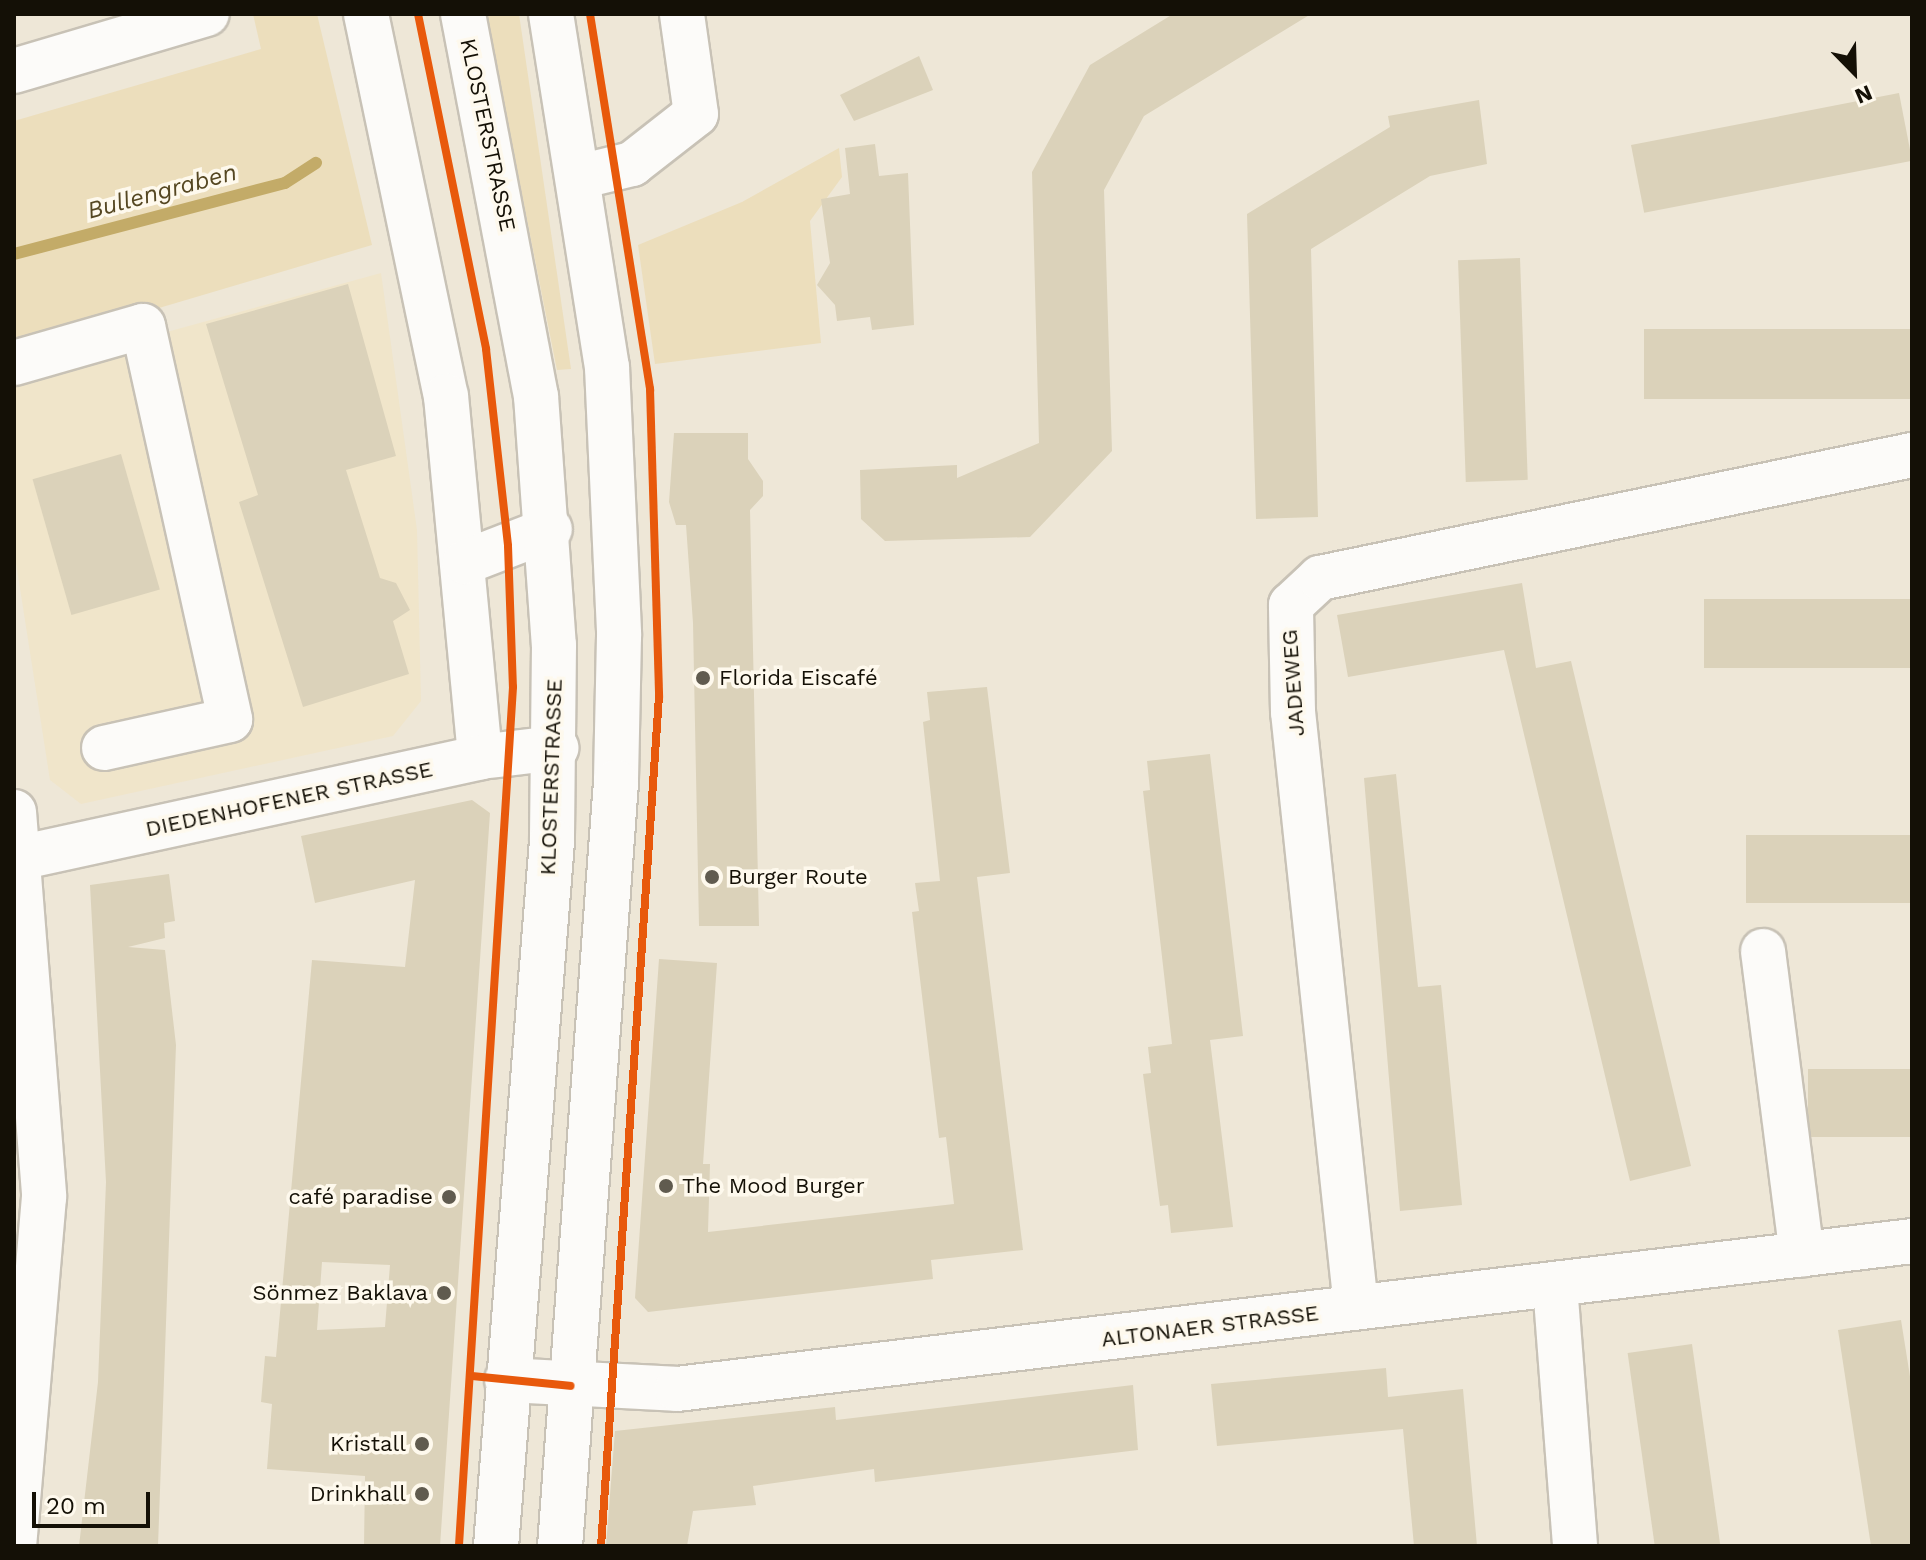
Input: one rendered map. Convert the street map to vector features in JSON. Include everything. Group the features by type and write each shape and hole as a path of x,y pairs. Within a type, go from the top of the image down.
{"street":[{"path":"14,71 207,14"},
{"path":"366,14 443,382 465,562 480,757"},
{"name":"KLOSTERSTRASSE","path":"463,14 522,304 550,529 556,748 496,1546"},
{"path":"551,14 607,367 619,636 616,782 560,1546"},
{"path":"579,177 632,164 696,114 682,14"},
{"path":"14,363 143,326 230,720 104,748"},
{"name":"JADEWEG","path":"1356,1307 1293,712 1291,605 1320,578 1912,455"},
{"path":"465,562 550,529"},
{"name":"DIEDENHOFENER STRASSE","path":"18,858 480,757 556,748"},
{"path":"14,812 44,1197 14,1545"},
{"path":"1763,951 1802,1255"},
{"name":"ALTONAER STRASSE","path":"507,1380 571,1386 677,1389 1912,1241"},
{"path":"1555,1285 1575,1546"}],"shaded area":[{"path":"253,14 317,14 372,245 14,351 14,121 261,49"},
{"path":"486,14 519,14 571,369 557,370"},
{"path":"839,148 842,177 810,221 821,343 655,364 638,245 742,202"},
{"path":"381,273 417,530 421,701 393,736 81,804 50,780 14,550 14,374"}],"building":[{"path":"1173,14 1311,14 1144,116 1104,190 1112,451 1030,537 885,541 861,519 860,470 957,465 957,478 1039,443 1032,172 1090,65"},
{"path":"919,56 933,90 854,121 840,95"},
{"path":"1899,93 1912,161 1644,213 1631,145"},
{"path":"1479,100 1487,164 1430,176 1311,249 1318,517 1256,519 1247,214 1390,127 1388,116"},
{"path":"875,144 879,176 908,173 914,325 872,330 870,317 837,321 835,305 817,285 830,263 821,199 850,194 845,148"},
{"path":"1520,258 1528,480 1466,482 1458,260"},
{"path":"348,284 396,456 346,470 380,578 396,583 410,610 393,621 409,674 303,707 239,502 258,495 206,324"},
{"path":"1644,329 1912,329 1912,399 1644,399"},
{"path":"674,433 748,433 748,459 763,481 763,496 750,510 759,926 699,926 693,623 686,525 676,525 669,502"},
{"path":"121,454 160,590 71,615 33,479"},
{"path":"1522,583 1536,668 1571,661 1691,1166 1630,1181 1504,650 1348,677 1337,615"},
{"path":"1704,599 1912,599 1912,668 1704,668"},
{"path":"987,687 1010,873 977,877 1023,1250 931,1260 933,1279 648,1312 635,1298 659,959 717,963 703,1164 710,1164 708,1232 954,1204 946,1137 939,1138 912,912 919,911 915,883 940,881 923,722 930,720 927,692"},
{"path":"1210,754 1243,1036 1210,1040 1233,1227 1171,1233 1168,1205 1160,1206 1143,1074 1151,1073 1148,1047 1172,1044 1143,791 1150,790 1147,761"},
{"path":"1396,774 1418,987 1441,985 1462,1205 1400,1211 1364,778"},
{"path":"472,800 490,813 440,1546 364,1546 365,1476 267,1469 272,1404 261,1402 265,1356 276,1357 312,960 405,967 415,880 315,903 301,836","holes":["322,1262 390,1265 385,1327 317,1330"]},
{"path":"1746,835 1912,835 1912,903 1746,903"},
{"path":"169,874 175,921 164,923 165,938 128,947 165,950 176,1045 158,1546 79,1546 98,1382 106,1182 90,885"},
{"path":"1808,1069 1912,1069 1912,1137 1808,1137"},
{"path":"1901,1320 1912,1389 1912,1546 1871,1546 1838,1330"},
{"path":"1692,1344 1720,1546 1655,1546 1628,1353"},
{"path":"1386,1368 1388,1397 1463,1389 1477,1546 1414,1546 1403,1429 1217,1446 1211,1384"},
{"path":"1133,1385 1138,1450 875,1482 874,1469 753,1486 756,1505 693,1511 687,1546 606,1546 615,1431 835,1407 836,1420"}],"waterway":[{"name":"Bullengraben","path":"14,254 285,183 316,163"}],"cycle path":[{"path":"418,14 486,349 508,546 513,687 459,1546"},
{"path":"590,14 650,389 659,696 601,1546"},
{"path":"471,1376 571,1386"}],"place":[{"name":"Florida Eiscafé","path":"703,678"},
{"name":"Burger Route","path":"712,877"},
{"name":"The Mood Burger","path":"666,1186"},
{"name":"café paradise","path":"449,1197"},
{"name":"Sönmez Baklava","path":"444,1293"},
{"name":"Kristall","path":"422,1444"},
{"name":"Drinkhall","path":"422,1494"}]}
